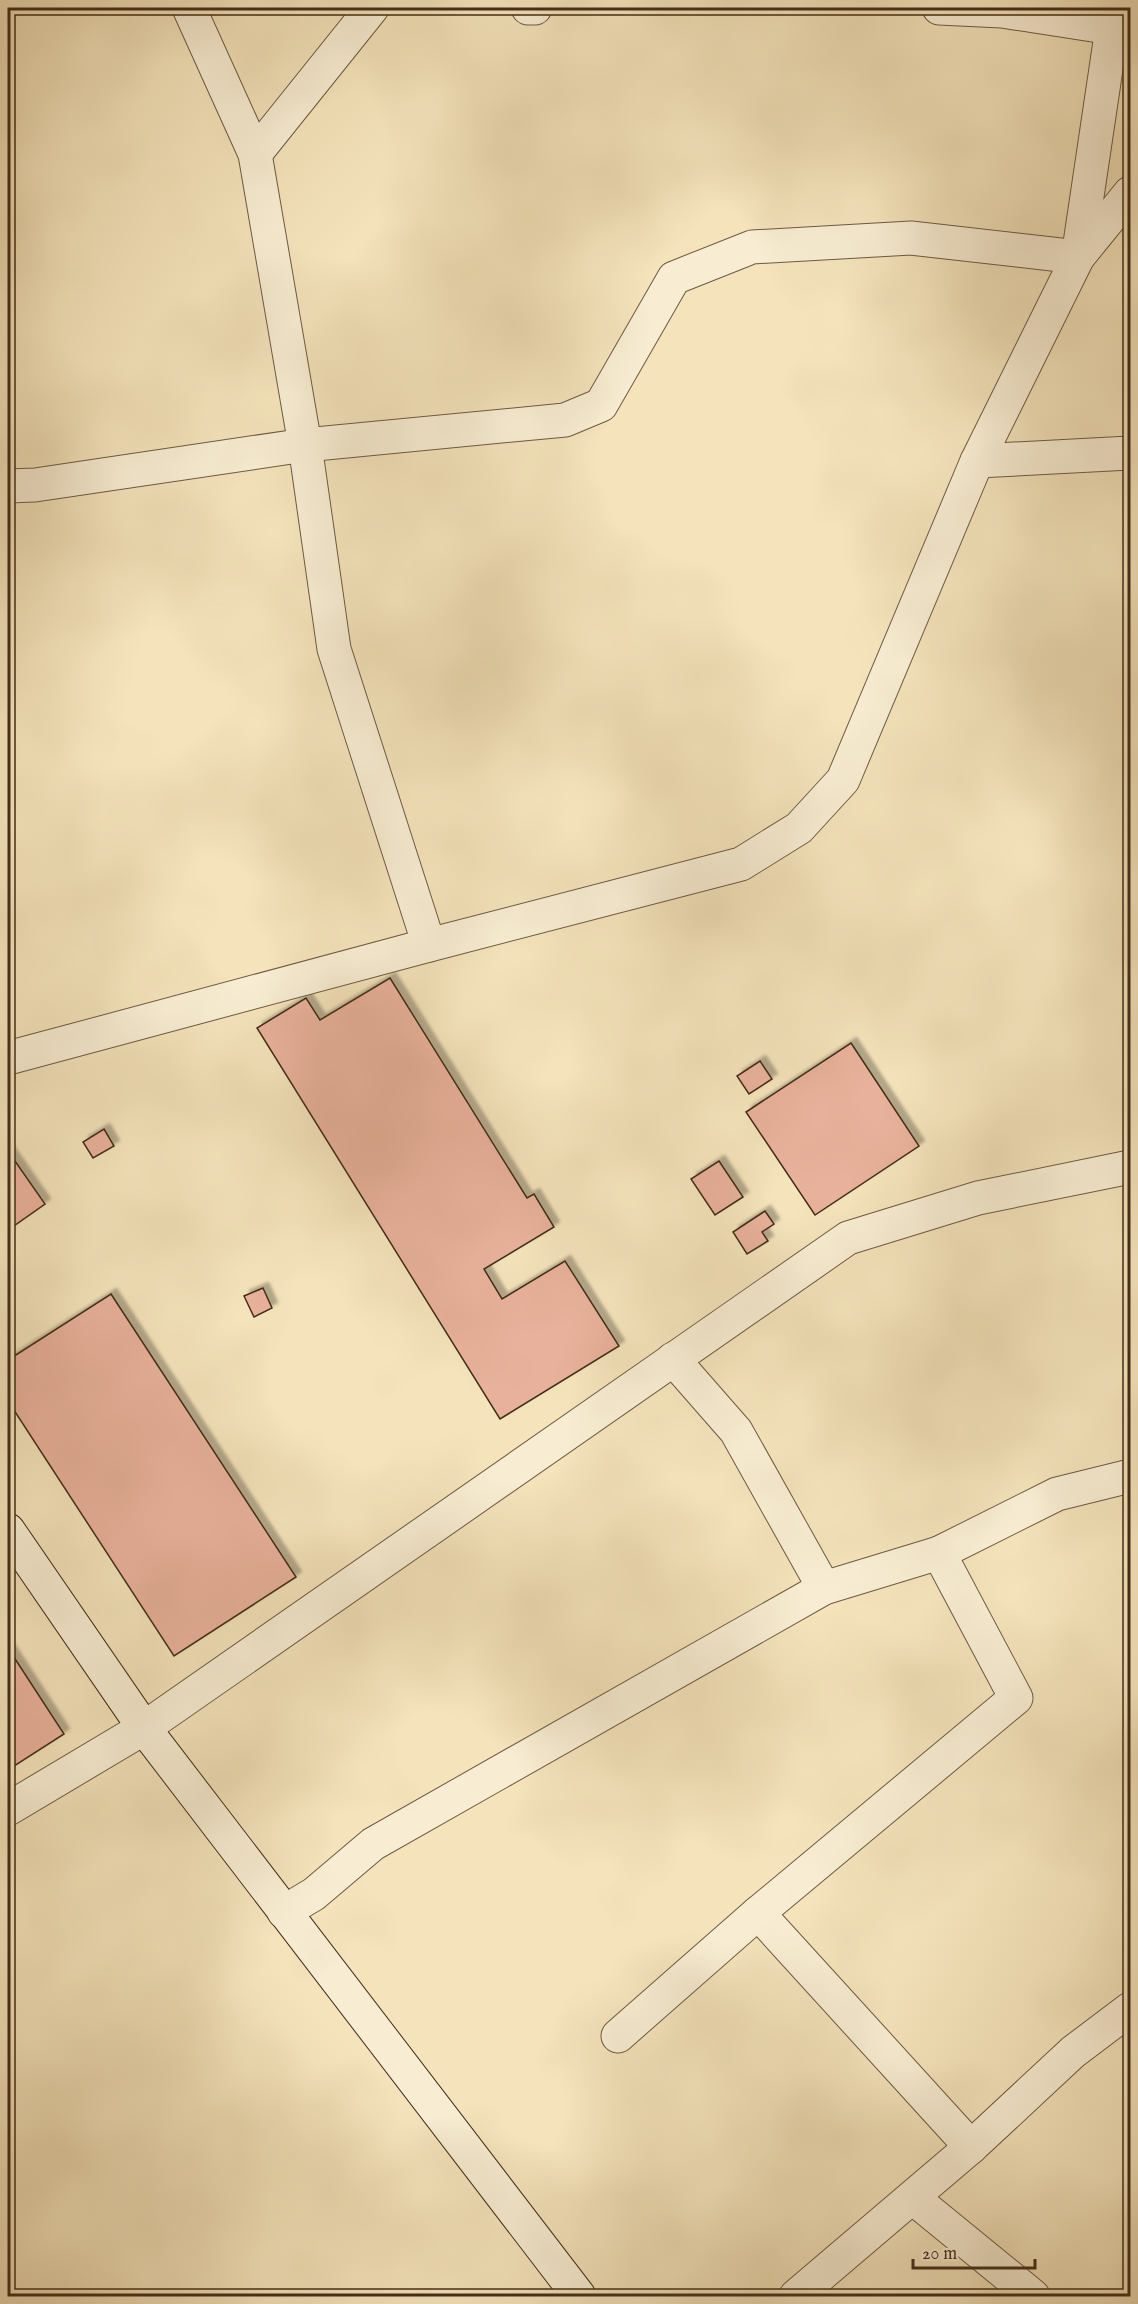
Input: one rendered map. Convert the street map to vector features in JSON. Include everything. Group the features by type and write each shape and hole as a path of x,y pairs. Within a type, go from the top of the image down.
{"street":[{"path":"189,8 255,154 305,445 334,649 429,945"},
{"path":"255,154 372,8"},
{"path":"528,8 535,8"},
{"path":"939,8 1113,18 1078,257"},
{"path":"8,1058 741,864 799,828 843,780 977,461 1078,257 1131,193"},
{"path":"8,486 35,485 305,445 565,420 600,405 674,278 752,247 911,238 1078,257"},
{"path":"977,461 1131,453"},
{"path":"8,1809 144,1728 848,1238 978,1198 1131,1167"},
{"path":"673,1359 736,1431 824,1588"},
{"path":"284,1912 314,1894 373,1844 824,1588 939,1553 1057,1494 1131,1476"},
{"path":"8,1530 144,1728 579,2296"},
{"path":"618,2036 758,1913 1016,1698 939,1553"},
{"path":"758,1913 971,2147"},
{"path":"796,2296 971,2147 1073,2052 1131,2009"},
{"path":"913,2198 1033,2296"}],"building":[{"path":"390,978 527,1198 534,1194 554,1227 484,1269 502,1299 565,1261 619,1346 500,1419 257,1028 306,998 320,1020"},
{"path":"851,1043 919,1146 815,1215 746,1112"},
{"path":"760,1061 772,1079 749,1094 737,1076"},
{"path":"104,1129 114,1146 93,1158 83,1142"},
{"path":"8,1151 45,1204 8,1230"},
{"path":"719,1161 743,1197 715,1215 691,1179"},
{"path":"765,1211 774,1224 762,1232 768,1241 747,1254 733,1232"},
{"path":"263,1288 272,1308 254,1317 244,1296"},
{"path":"111,1294 296,1577 174,1656 8,1401 8,1360"},
{"path":"8,1648 64,1734 8,1770"}]}
